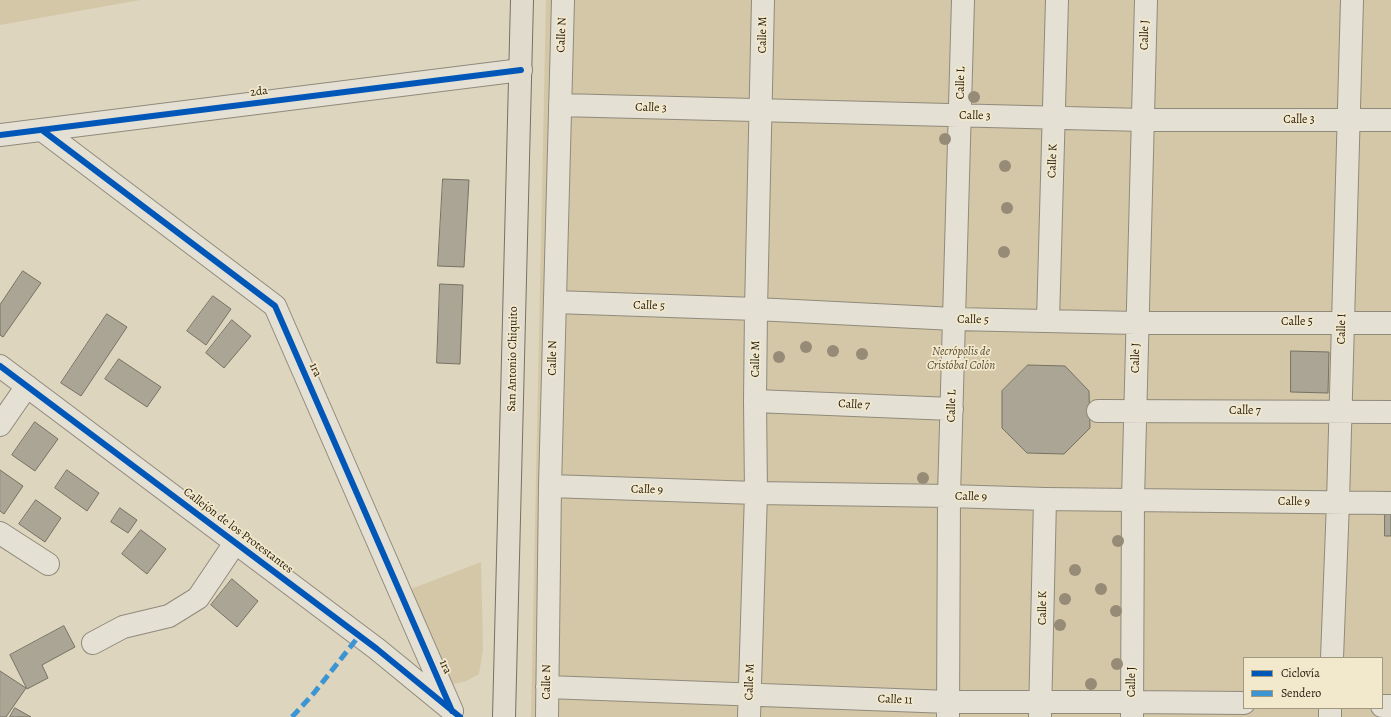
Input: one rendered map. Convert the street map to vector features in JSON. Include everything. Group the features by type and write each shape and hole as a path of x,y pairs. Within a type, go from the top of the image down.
{"main road":[{"name":"San Antonio Chiquito","path":"504,717 522,0"}],"street":[{"name":"Calle N","path":"547,717 550,486 563,0"},
{"name":"Calle M","path":"749,717 756,493 756,309 762,111 763,0"},
{"name":"Calle L","path":"948,710 949,496 961,115 963,0"},
{"name":"Calle K","path":"1048,321 1057,0"},
{"name":"Calle J","path":"1132,709 1133,500 1146,0"},
{"name":"Calle I","path":"1332,657 1338,502 1352,0"},
{"name":"2da","path":"0,136 520,70"},
{"name":"Calle 3","path":"560,105 1144,120 1391,120"},
{"name":"1ra","path":"42,130 275,306 456,714"},
{"name":"Calle 5","path":"555,302 756,309 954,319 1137,323 1391,323"},
{"name":"Callejón de los Protestantes","path":"0,366 377,649 456,714"},
{"path":"0,425 27,386"},
{"name":"Calle 7","path":"755,401 952,409"},
{"name":"Calle 7","path":"1098,411 1391,412"},
{"name":"Calle 9","path":"550,486 756,493 1045,499 1391,503"},
{"name":"Calle K","path":"1040,710 1045,499"},
{"path":"0,533 48,564"},
{"path":"93,643 123,627 169,616 198,598 235,543"},
{"name":"Calle 11","path":"547,687 750,695 948,710 1132,709 1243,703"}],"green space":[{"path":"0,0 140,0 0,25"},
{"name":"Necrópolis de Cristóbal Colón","path":"546,0 1391,0 1391,717 531,717"},
{"path":"481,562 483,649 479,674 466,681 454,684 445,675 411,589"}],"building":[{"path":"443,179 469,180 464,267 438,266"},
{"path":"23,271 41,283 3,337 0,335 0,305"},
{"path":"440,284 463,285 460,364 437,363"},
{"path":"213,296 231,309 206,345 187,331"},
{"path":"107,314 127,327 81,396 61,383"},
{"path":"232,320 251,336 224,368 206,353"},
{"path":"1291,351 1329,352 1328,393 1291,392"},
{"path":"119,359 161,387 147,407 105,379"},
{"path":"1028,365 1065,366 1089,391 1090,428 1064,454 1027,453 1002,428 1002,391"},
{"path":"35,422 58,439 35,471 12,455"},
{"path":"0,470 23,486 4,514 0,511"},
{"path":"67,470 99,493 87,511 55,488"},
{"path":"36,500 61,518 45,542 19,524"},
{"path":"1385,506 1391,506 1391,536 1385,536"},
{"path":"120,508 137,520 128,533 111,522"},
{"path":"141,530 166,549 147,574 122,554"},
{"path":"232,579 258,601 237,627 211,605"},
{"path":"64,626 75,647 42,665 48,678 27,689 10,655"},
{"path":"0,671 26,688 6,717 0,717"},
{"path":"15,708 31,717 10,717"}],"marked path":[{"path":"292,717 314,693 359,636"}],"cycle path":[{"path":"0,135 521,70"},
{"path":"42,130 275,306 452,711"},
{"path":"0,366 377,649 460,717"}]}
